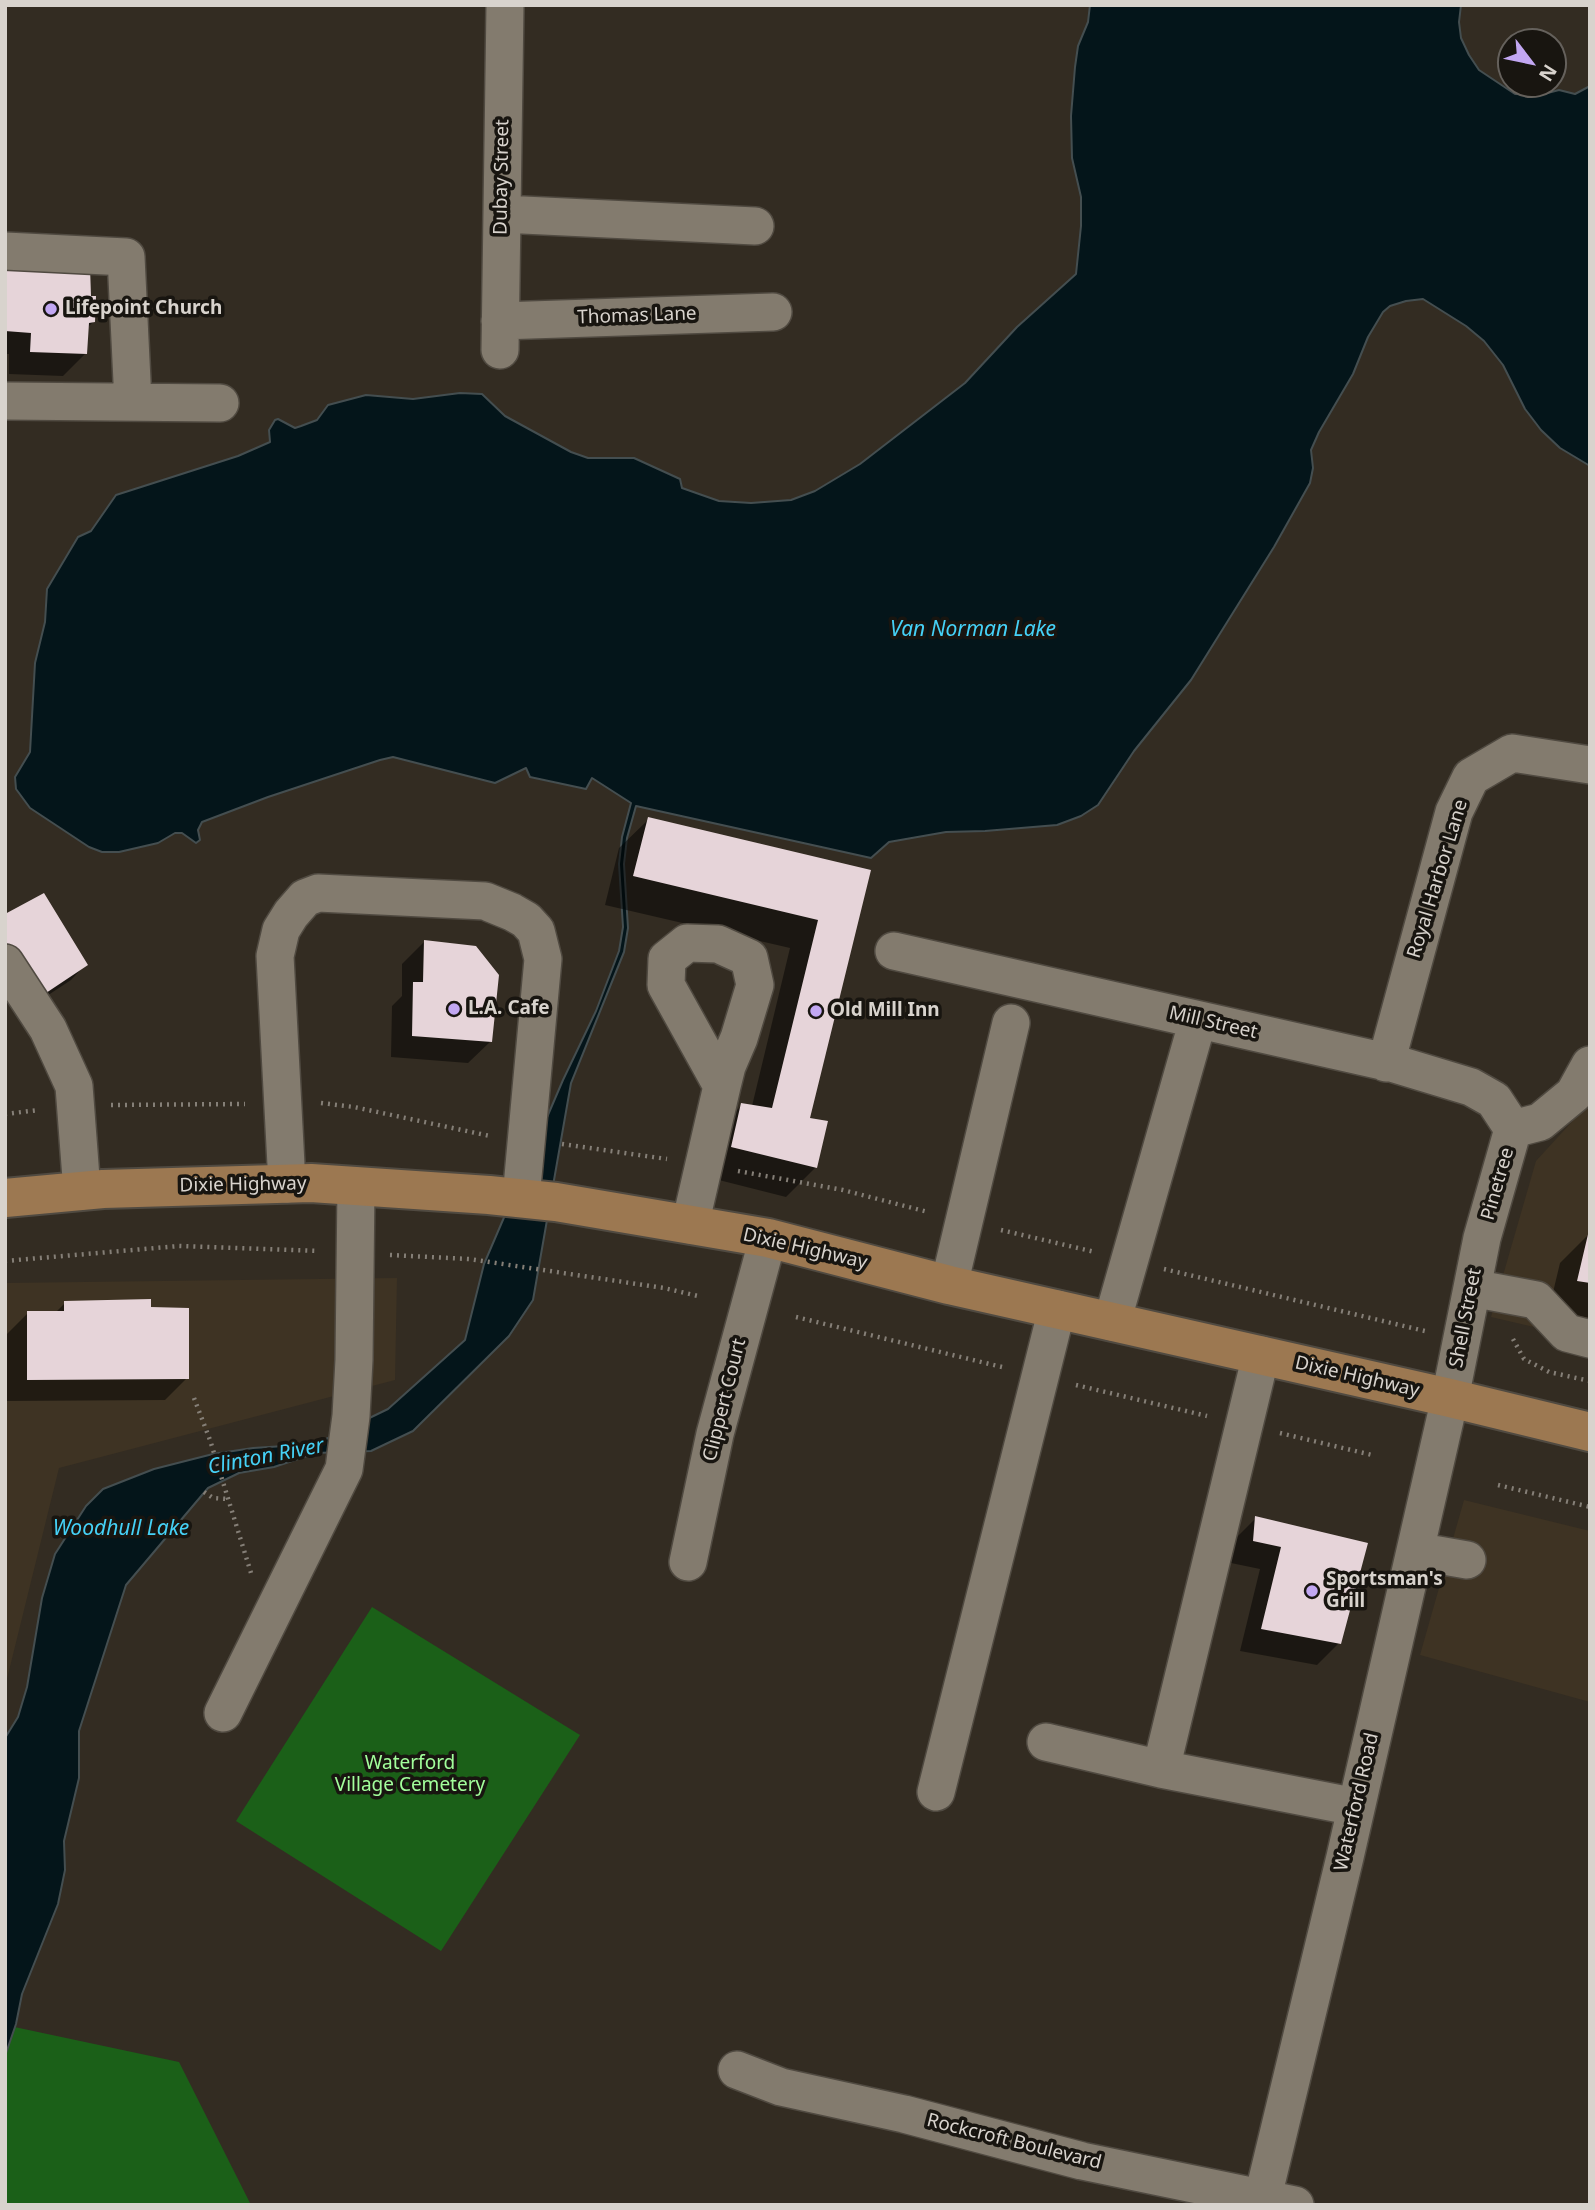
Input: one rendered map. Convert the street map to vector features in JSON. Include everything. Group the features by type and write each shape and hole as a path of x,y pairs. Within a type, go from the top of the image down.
{"main road":[{"name":"Dixie Highway","path":"5,1198 82,1191 287,1184 356,1186 522,1199 768,1238 949,1285 1590,1432"}],"street":[{"name":"Dubay Street","path":"500,336 505,5"},
{"path":"502,214 755,226"},
{"path":"5,251 127,257 133,402"},
{"name":"Thomas Lane","path":"500,336 773,312"},
{"path":"5,401 220,402"},
{"name":"Royal Harbor Lane","path":"1386,1063 1454,813 1471,776 1512,752 1590,765"},
{"path":"287,1184 275,956 281,930 291,914 305,898 318,893 485,901 526,920 536,931 543,959 522,1199"},
{"name":"Mill Street","path":"894,951 1386,1063 1471,1087 1494,1100 1513,1129"},
{"path":"6,967 48,1029 74,1086 82,1191"},
{"path":"1112,1322 1198,1020"},
{"path":"949,1285 1011,1023"},
{"path":"1513,1129 1540,1122 1574,1094 1590,1065"},
{"path":"690,1225 722,1086"},
{"name":"Pinetree","path":"1482,1238 1513,1129"},
{"path":"223,1713 344,1469 351,1416 356,1186"},
{"name":"Clippert Court","path":"688,1562 715,1434 768,1238"},
{"name":"Shell Street","path":"1451,1398 1482,1238"},
{"path":"1472,1288 1536,1300 1567,1333 1590,1339"},
{"path":"936,1792 1057,1309"},
{"path":"1161,1769 1261,1355"},
{"name":"Waterford Road","path":"1273,2202 1356,1808 1451,1398"},
{"path":"1415,1551 1467,1560"},
{"path":"1046,1742 1161,1769 1356,1808"},
{"name":"Rockcroft Boulevard","path":"737,2070 781,2087 904,2114 1082,2161 1273,2202"}],"path":[{"path":"5,1114 47,1108"},
{"path":"567,1144 843,1190 1434,1333"},
{"path":"5,1261 179,1246 315,1251"},
{"path":"469,1259 698,1296"},
{"path":"796,1317 1372,1455"},
{"path":"194,1398 210,1440 268,1624"},
{"path":"1498,1485 1590,1507"},
{"path":"204,1492 213,1498 227,1499"}],"shaded area":[{"path":"1590,1102 1590,1340 1491,1317 1536,1161"},
{"path":"397,1278 395,1380 59,1468 5,1687 5,1283"},
{"path":"1464,1500 1590,1531 1590,1702 1420,1655"}],"green space":[{"name":"Waterford Village Cemetery","path":"372,1607 580,1735 441,1951 236,1821"},
{"path":"5,2025 179,2062 251,2205 5,2205"}],"water":[{"name":"Van Norman Lake","path":"1090,5 1461,5 1461,38 1479,70 1497,82 1497,98 1567,98 1567,92 1575,94 1590,86 1590,466 1560,448 1541,430 1525,409 1503,365 1484,341 1466,326 1423,299 1390,306 1383,312 1368,337 1353,374 1319,432 1311,450 1313,468 1310,483 1274,547 1191,680 1134,751 1098,805 1081,816 1057,825 946,832 889,842 871,858 636,806 627,838 624,864 628,928 624,952 571,1083 533,1300 509,1336 413,1431 371,1451 316,1453 274,1467 239,1473 208,1488 126,1585 79,1731 79,1778 64,1841 65,1870 58,1904 22,1994 16,2024 5,2056 5,1738 18,1717 27,1687 42,1598 55,1554 86,1506 103,1489 154,1469 213,1454 253,1448 316,1444 388,1409 465,1340 484,1264 563,1080 596,1011 619,951 623,927 619,864 622,837 631,803 592,778 586,789 530,777 526,768 495,783 393,757 268,797 202,822 198,830 200,840 196,843 182,833 175,833 158,843 119,852 102,852 89,847 30,808 16,789 15,777 30,752 35,663 45,622 47,589 78,537 91,531 116,495 238,456 270,442 269,430 275,420 295,428 317,420 328,405 366,395 413,399 460,393 482,394 505,416 571,452 588,458 634,458 680,479 682,488 719,501 751,503 791,500 815,491 860,464 965,383 1017,327 1076,274 1081,197 1072,158 1071,116 1078,46 1088,22"}],"building":[{"name":"Lifepoint Church","path":"5,259 90,267 91,296 96,296 95,322 89,323 87,354 30,352 31,333 5,331"},
{"name":"Old Mill Inn","path":"648,817 871,870 810,1118 828,1121 817,1168 731,1147 741,1103 772,1108 818,920 633,876"},
{"path":"44,893 88,965 40,997 5,940 5,914"},
{"name":"L.A. Cafe","path":"424,940 476,946 499,975 492,1042 412,1036 413,982 423,982"},
{"path":"1590,1230 1590,1283 1577,1281"},
{"path":"151,1299 151,1307 189,1308 189,1379 27,1380 27,1311 64,1311 64,1301"},
{"name":"Sportsman's Grill","path":"1255,1516 1368,1543 1341,1644 1261,1629 1281,1547 1253,1541"}],"place":[{"name":"Lifepoint Church","path":"51,309"},
{"name":"L.A. Cafe","path":"454,1009"},
{"name":"Old Mill Inn","path":"816,1011"},
{"name":"Sportsman's Grill","path":"1312,1591"}],"water label":[{"name":"Clinton River","path":"266,1457"},
{"name":"Woodhull Lake","path":"121,1529"}]}
